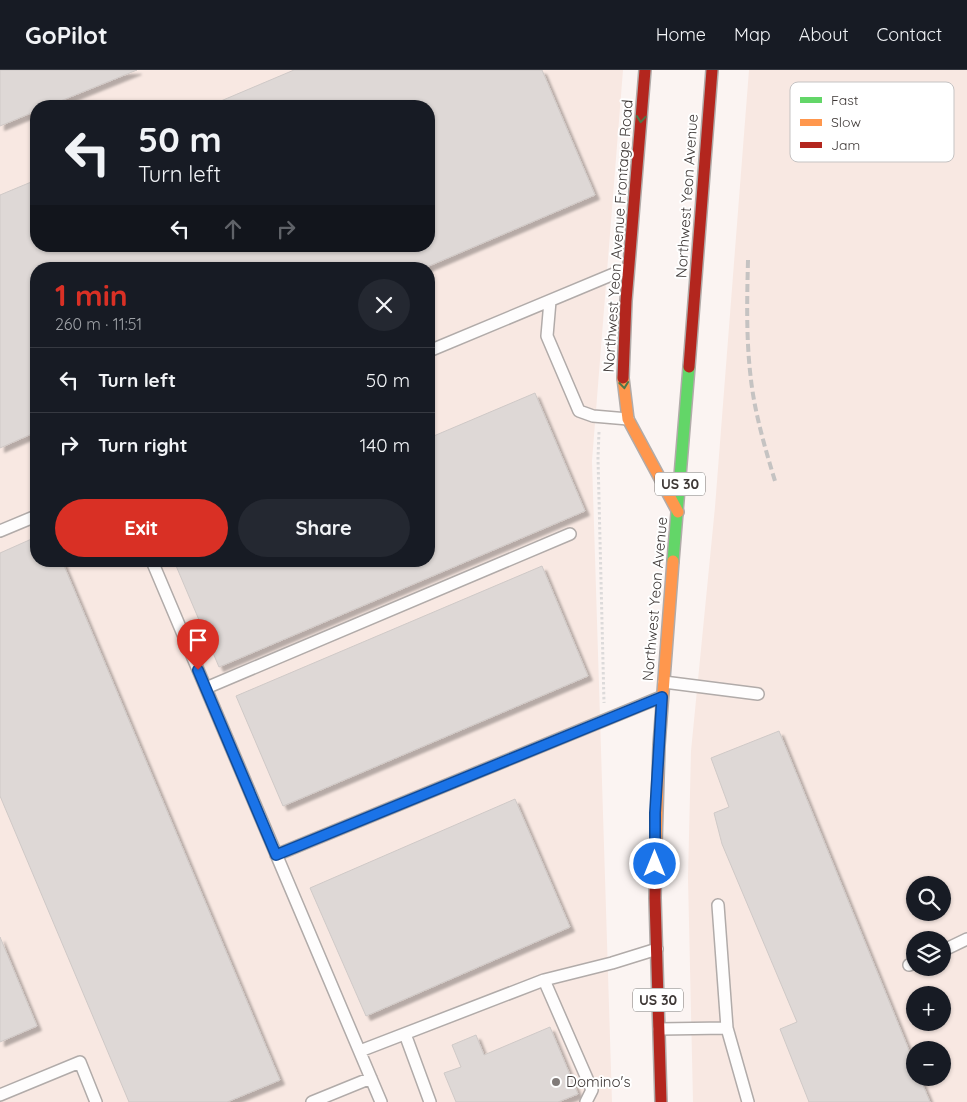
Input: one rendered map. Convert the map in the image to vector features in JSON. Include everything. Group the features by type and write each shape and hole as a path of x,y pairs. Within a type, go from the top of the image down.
{"main road":[{"name":"Northwest Yeon Avenue Frontage Road","path":"645,70 629,268 623,378 628,419 678,512"},
{"name":"Northwest Yeon Avenue","path":"661,1102 655,813 662,697 712,70"}],"lane":[{"path":"435,348 629,268"},
{"path":"550,300 547,336 579,411 593,416 628,419"},
{"path":"0,531 30,518"},
{"path":"206,688 570,534"},
{"path":"155,567 381,1102"},
{"path":"664,682 758,694"},
{"path":"276,855 662,697"},
{"path":"718,905 727,1028 748,1102"},
{"path":"951,947 967,939"},
{"path":"360,1051 544,980 612,963 657,949"},
{"path":"544,980 592,1090 586,1102"},
{"path":"659,1028 727,1028"},
{"path":"405,1034 430,1102"},
{"path":"0,1095 80,1062 96,1102"},
{"path":"312,1102 371,1078"}],"shaded area":[{"path":"0,70 623,70 592,461 612,1102 0,1102"},
{"path":"749,70 967,70 967,1102 693,1102 688,878 691,751 715,507"}],"building":[{"path":"0,70 137,70 63,100 30,100 30,114 0,126"},
{"path":"294,70 542,70 595,195 435,263 30,262 30,435 0,448 0,195 30,182 30,252 435,252 435,100 223,100"},
{"path":"535,393 585,511 219,667 177,567 435,567 435,435"},
{"path":"30,540 30,567 65,567 280,1080 227,1102 129,1102 0,796 0,553"},
{"path":"542,566 588,676 283,806 236,696"},
{"path":"779,731 906,1043 906,1086 923,1086 930,1102 809,1102 780,1029 797,1022 722,844 714,813 729,807 711,758"},
{"path":"515,799 570,927 366,1016 310,888"},
{"path":"0,937 37,1026 0,1042"},
{"path":"550,1027 578,1094 558,1102 456,1102 444,1073 461,1067 452,1045 476,1035 484,1055"}],"railway":[{"path":"748,260 749,365 758,418 775,481"}],"traffic: fast":[{"path":"673,561 689,367"}],"traffic: slow":[{"path":"623,378 628,419 678,512"},
{"path":"656,843 659,745 673,561"}],"traffic: jam":[{"path":"623,378 626,301 645,70"},
{"path":"689,367 712,70"},
{"path":"656,843 655,898 661,1102"}],"place":[{"name":"Domino's","path":"556,1082"}],"route":[{"path":"198,670 276,855 662,697 655,813 655,864"}]}
